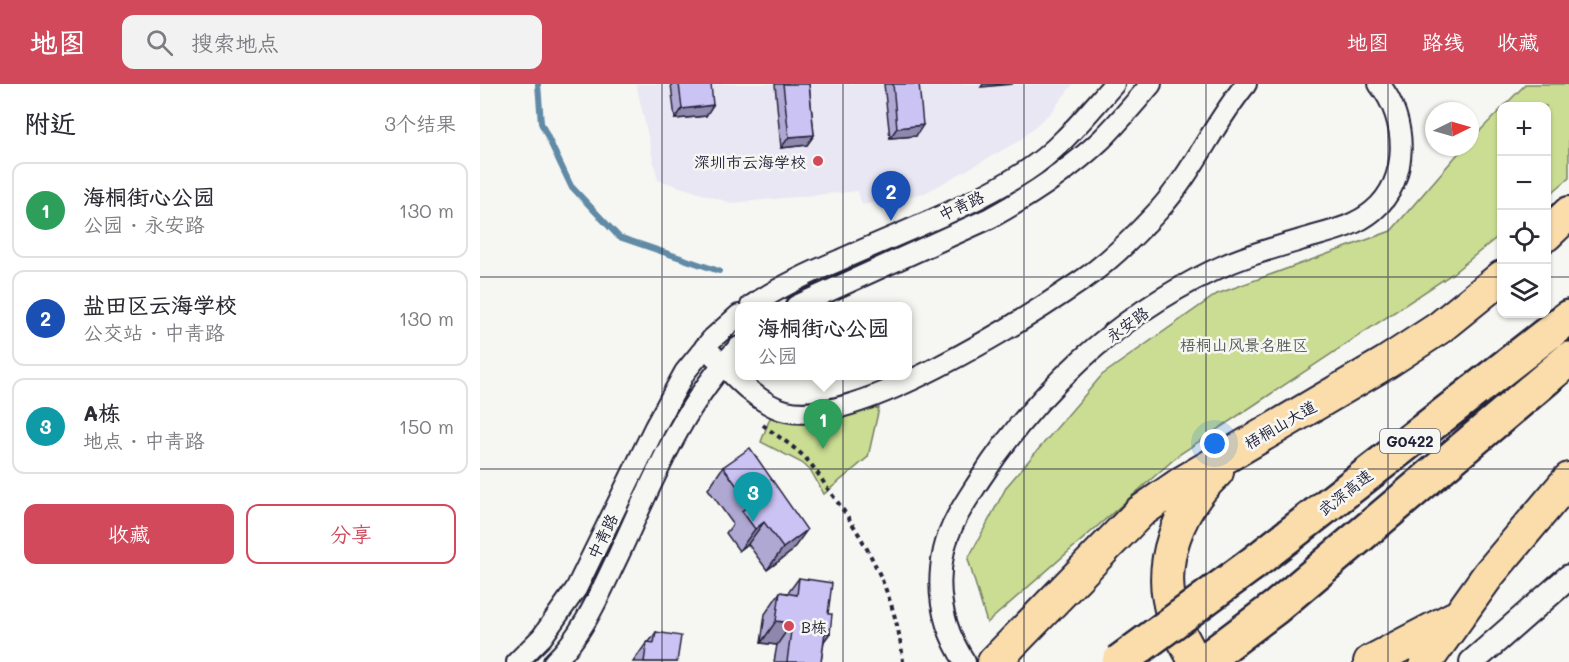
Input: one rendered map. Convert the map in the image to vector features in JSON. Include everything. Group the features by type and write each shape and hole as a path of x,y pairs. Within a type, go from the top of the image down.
{"highway":[{"name":"武深高速","path":"1119,662 1251,566 1569,318"},
{"name":"G0422","path":"1203,662 1276,607 1569,359"}],"main road":[{"path":"1551,230 1569,213"},
{"name":"梧桐山大道","path":"994,662 1140,512 1183,482 1387,362 1439,328 1497,281"},
{"path":"1195,662 1181,638 1173,615 1168,584 1169,552 1185,512 1197,494 1251,441"},
{"path":"1426,662 1458,615 1514,543 1569,479"},
{"path":"1370,662 1458,615"}],"street":[{"name":"中青路","path":"758,302 794,280 977,199 1021,174 1059,144 1114,84"},
{"name":"中青路","path":"805,302 990,218 1022,200 1089,151 1151,84"},
{"path":"912,378 992,338 1082,280 1108,260 1158,211 1190,170 1234,98 1246,84"},
{"name":"永安路","path":"965,662 950,639 944,620 940,600 940,577 944,550 953,524 988,467 1039,401 1068,370 1135,317 1213,271 1246,258 1344,227 1374,210 1390,190 1399,168 1401,152 1396,113 1379,84"},
{"name":"中青路","path":"517,662 542,637 576,589 669,400 691,363 735,319"},
{"path":"705,347 735,376"},
{"name":"中青路","path":"554,662 572,643 583,626 674,439 703,389 735,351"},
{"path":"740,380 754,394 773,407 786,411 816,413 886,391 908,380"},
{"path":"1472,662 1569,577"}],"path":[{"path":"756,419 808,461 846,512 874,565 892,606 901,637 903,662"}],"shaded area":[{"name":"深圳市云海学校","path":"636,84 1073,84 1052,111 1019,141 925,193 862,205 858,191 731,203 658,180"}],"green space":[{"path":"1526,84 1569,84 1569,178 1551,194 1551,102 1508,102"},
{"name":"梧桐山风景名胜区","path":"1497,113 1497,237 1452,274 1180,454 987,623 968,559 1007,486 1102,375 1217,294 1391,231 1456,156 1479,156 1479,132"},
{"path":"879,408 868,457 824,494 811,471 802,463 761,442 773,410"}],"building":[{"path":"679,84 711,84 713,105 682,109"},
{"path":"783,84 809,84 814,135 789,137"},
{"path":"893,84 919,84 923,125 897,128"},
{"path":"750,448 807,530 783,548 764,522 755,529 742,511 750,504 723,467"},
{"path":"799,578 832,583 828,614 832,614 830,633 825,632 821,662 787,662 792,623 776,621 780,592 797,595"},
{"path":"656,632 681,636 677,662 644,662 647,642 654,643"}],"waterway":[{"path":"538,84 541,123 571,186 619,237 719,271"}],"place":[{"name":"深圳市云海学校","path":"818,161"},
{"name":"盐田区云海学校","path":"891,221"},
{"name":"海桐街心公园","path":"823,449"},
{"name":"A栋","path":"753,522"},
{"name":"B栋","path":"789,626"}]}
